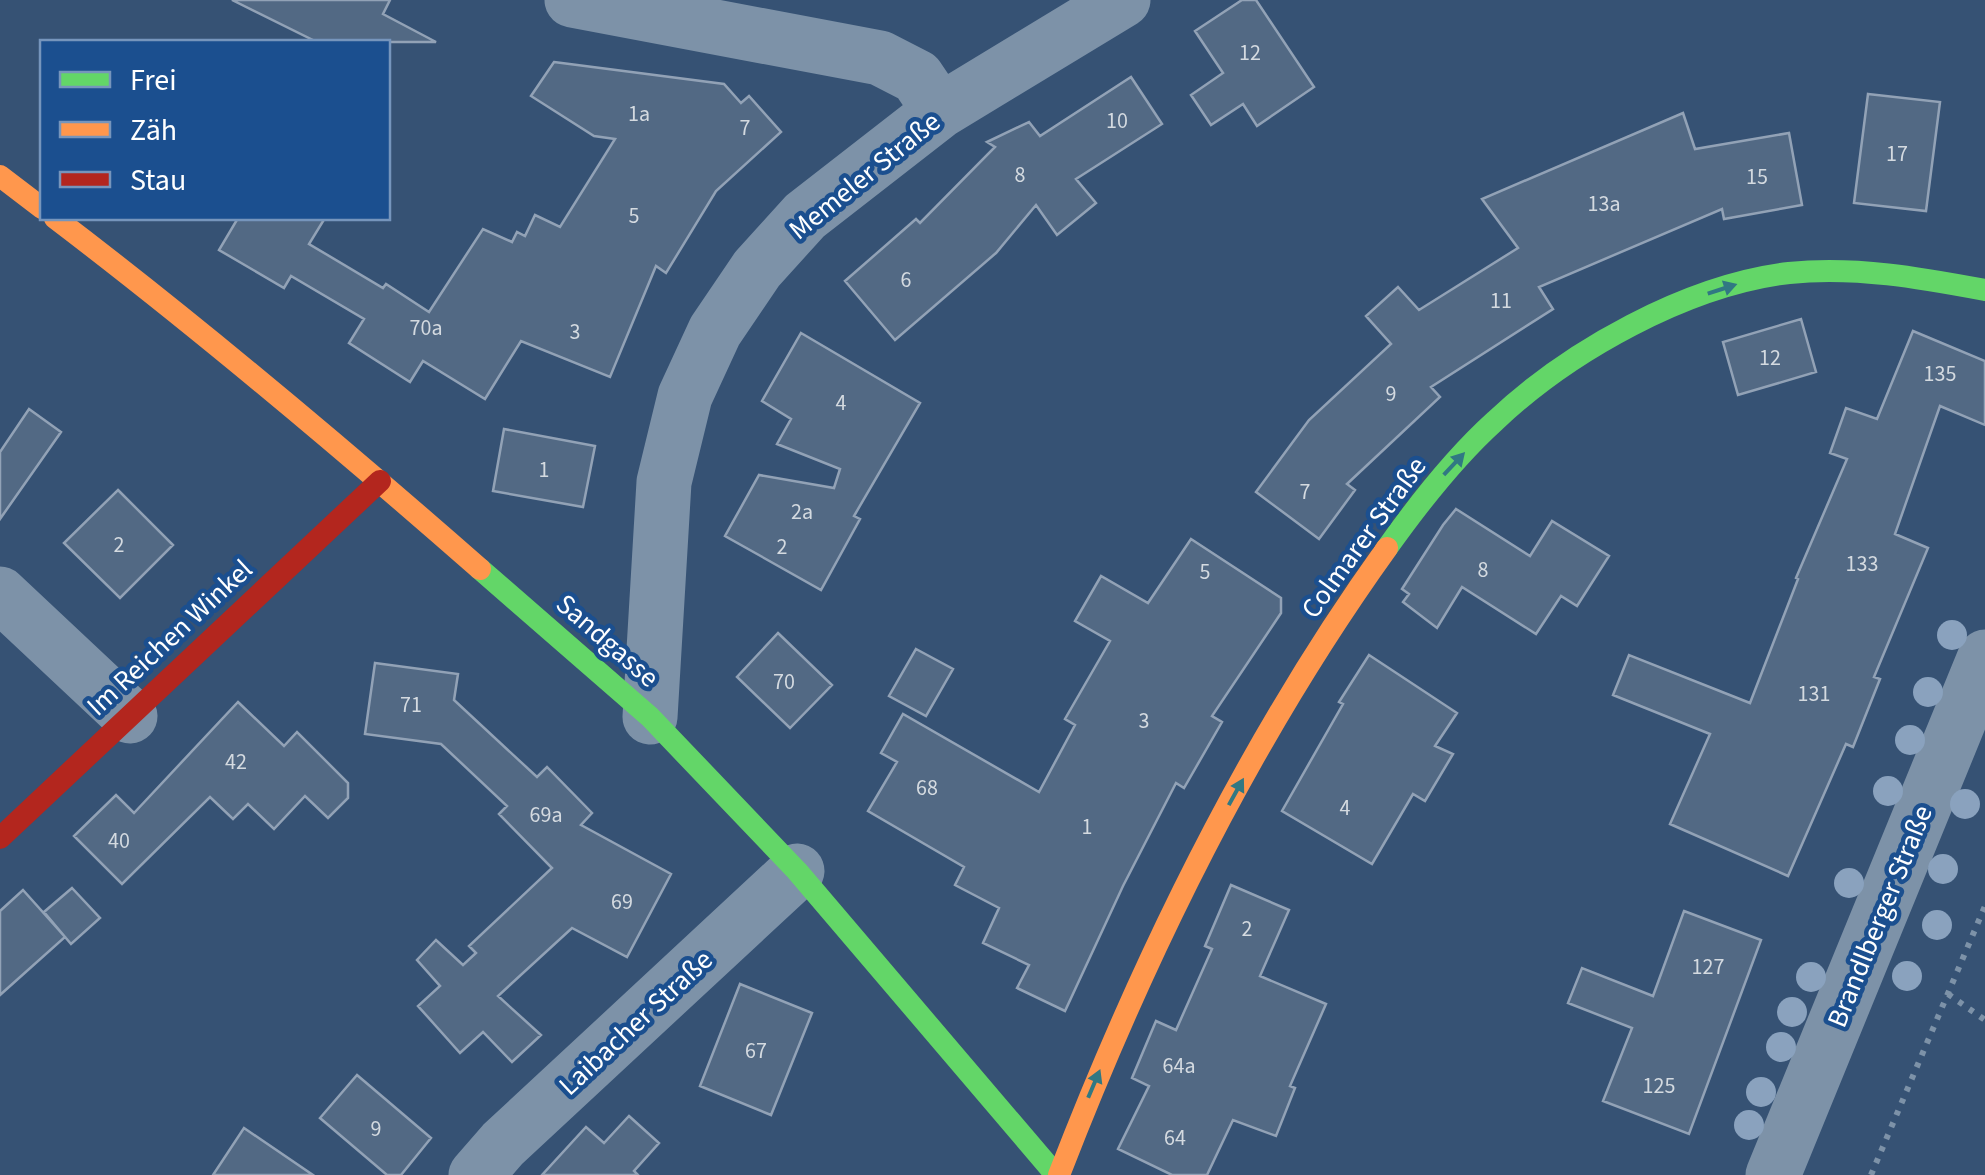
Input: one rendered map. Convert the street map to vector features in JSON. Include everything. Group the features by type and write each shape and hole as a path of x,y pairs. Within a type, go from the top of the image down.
{"street":[{"path":"572,0 880,58 917,77 940,111"},
{"name":"Memeler Straße","path":"650,717 664,482 685,396 715,331 757,269 805,216 940,111 1123,0"},
{"path":"0,176 40,206"},
{"name":"Sandgasse","path":"58,220 380,482 650,717 797,871 1057,1175"},
{"name":"Colmarer Straße","path":"1057,1175 1153,953 1201,854 1282,708 1359,587 1429,489 1492,422 1567,363 1623,328 1688,300 1758,278 1824,269 1900,274 1985,290"},
{"name":"Im Reichen Winkel","path":"0,838 380,482"},
{"path":"0,594 130,716"},
{"name":"Brandlberger Straße","path":"1773,1175 1985,657"},
{"name":"Laibacher Straße","path":"476,1175 503,1144 797,871"}],"path":[{"path":"1871,1175 1985,906"},
{"path":"1948,994 1985,1020"}],"building":[{"path":"232,0 390,0 383,14 436,42 390,40 313,40"},
{"path":"1242,0 1256,0 1314,87 1257,126 1243,104 1211,125 1191,95 1223,73 1195,31"},
{"path":"554,62 724,84 741,103 749,96 781,132 716,191 666,273 656,266 610,377 521,341 485,399 423,361 410,382 349,343 364,319 291,276 284,288 219,250 237,220 324,220 309,244 383,288 386,284 429,312 483,229 512,242 517,232 525,236 535,215 560,227 615,139 594,136 531,96"},
{"path":"1131,77 1162,124 1076,179 1096,203 1057,235 1036,205 996,253 895,340 845,281 916,219 920,223 995,147 987,142 1029,122 1040,136"},
{"path":"1868,94 1940,102 1926,211 1854,203"},
{"path":"1683,113 1695,149 1789,133 1802,205 1724,219 1722,209 1539,287 1553,309 1431,387 1440,397 1347,484 1355,490 1319,539 1256,492 1309,420 1391,344 1366,316 1398,287 1419,310 1518,248 1482,199"},
{"path":"1801,319 1816,372 1738,395 1723,342"},
{"path":"1913,331 1985,361 1985,425 1940,406 1895,534 1928,548 1874,677 1880,679 1853,747 1846,744 1788,876 1670,824 1710,734 1613,695 1629,655 1750,703 1796,578 1847,459 1830,453 1846,408 1877,419"},
{"path":"801,333 920,403 854,516 860,519 821,590 725,536 759,475 834,488 840,469 777,444 791,419 762,401"},
{"path":"29,409 61,432 0,519 0,452"},
{"path":"504,429 595,446 583,507 493,491"},
{"path":"118,490 173,545 120,598 64,543"},
{"path":"1456,509 1530,556 1552,521 1609,556 1577,606 1561,596 1536,634 1462,587 1437,628 1403,602 1409,594 1402,589"},
{"path":"1191,539 1281,598 1281,613 1212,716 1222,722 1184,788 1176,783 1065,1011 1017,988 1029,965 983,943 999,908 955,885 964,867 868,811 897,762 881,753 903,714 1039,792 1075,725 1065,719 1110,641 1075,621 1101,576 1148,603"},
{"path":"778,633 832,685 790,728 737,677"},
{"path":"916,649 953,669 926,716 889,696"},
{"path":"1369,655 1457,713 1435,746 1453,754 1425,801 1413,794 1372,864 1282,811 1343,704 1339,702"},
{"path":"375,663 458,674 454,700 537,777 547,767 592,813 581,825 671,874 627,957 572,928 498,996 541,1035 512,1062 483,1032 460,1053 418,1006 440,986 417,960 436,940 463,965 476,953 469,946 552,868 499,814 507,806 441,744 365,734"},
{"path":"238,702 284,746 297,732 348,783 348,798 328,818 305,796 274,829 248,804 233,819 210,797 122,884 74,836 116,795 134,813"},
{"path":"1231,885 1289,910 1260,976 1326,1004 1290,1086 1295,1088 1276,1136 1233,1120 1207,1175 1172,1175 1118,1149 1149,1086 1132,1078 1156,1021 1176,1030 1212,949 1205,946"},
{"path":"72,888 100,918 71,944 44,912"},
{"path":"23,890 65,937 0,995 0,911"},
{"path":"1684,911 1761,940 1689,1134 1603,1101 1632,1028 1568,1003 1582,968 1653,996"},
{"path":"740,984 812,1013 771,1115 700,1086"},
{"path":"357,1075 431,1138 401,1175 387,1175 320,1118"},
{"path":"629,1116 659,1143 634,1171 638,1175 542,1175 586,1127 604,1143"},
{"path":"244,1128 313,1175 213,1175"}],"traffic: fast":[{"path":"1387,548 1451,466 1525,395 1594,347 1671,307 1750,280 1814,271 1888,274 1985,290"},
{"path":"480,569 650,717 797,871 1056,1175"}],"traffic: slow":[{"path":"0,176 40,206"},
{"path":"58,220 271,390 480,569"},
{"path":"1059,1175 1127,1011 1203,851 1289,696 1387,548"}],"traffic: jam":[{"path":"0,838 380,481"}]}
